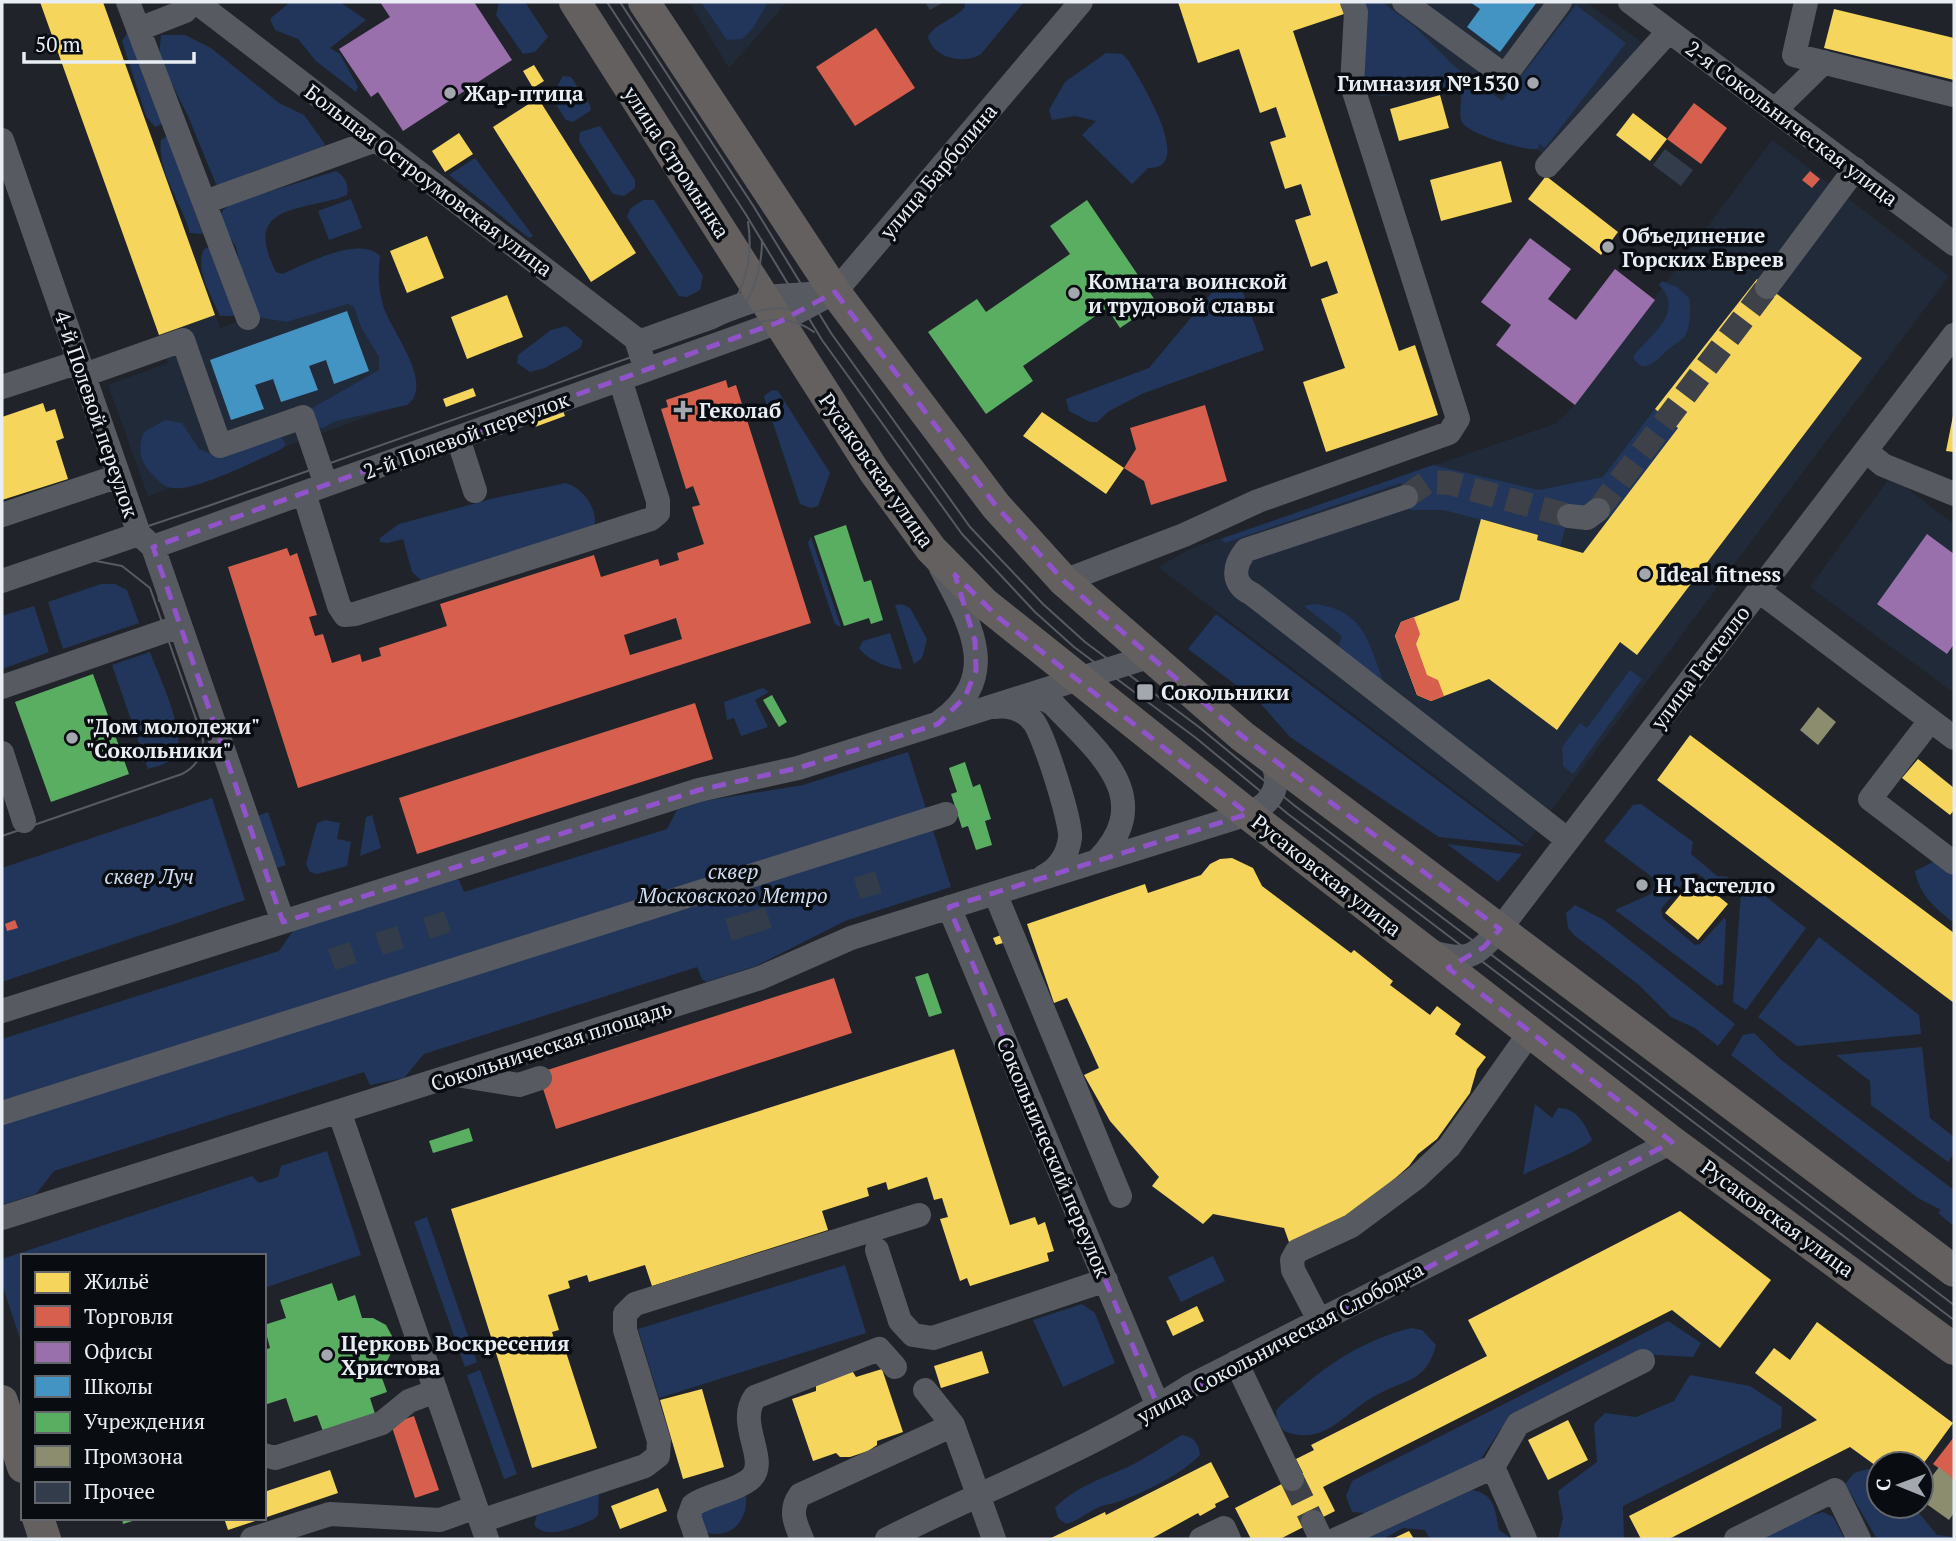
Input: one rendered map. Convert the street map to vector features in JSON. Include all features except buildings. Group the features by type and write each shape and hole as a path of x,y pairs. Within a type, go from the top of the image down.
{"main road":[{"name":"улица Стромынка","path":"575,2 771,310"},
{"path":"644,2 835,292 988,495 1064,581 1268,756 1954,1271"},
{"name":"Русаковская улица","path":"771,310 874,471 931,549 999,618 1672,1142 1954,1349"},
{"path":"3,1410 21,1462"},
{"path":"39,1520 45,1539"}],"street":[{"path":"128,2 248,318"},
{"path":"139,29 185,11 194,2"},
{"name":"Большая Остроумовская улица","path":"194,2 636,339"},
{"name":"улица Барболина","path":"835,292 1082,2"},
{"path":"1064,581 1184,535 1258,501 1450,433 1458,419 1352,85 1356,12 1352,2"},
{"path":"1405,2 1504,76 1560,2"},
{"name":"2-я Сокольническая улица","path":"1630,2 1954,244"},
{"path":"1806,2 1794,55 1954,95"},
{"path":"1547,166 1669,31"},
{"path":"1775,110 1824,62"},
{"name":"4-й Полевой переулок","path":"2,140 119,476 180,626 283,922"},
{"path":"205,202 376,140"},
{"path":"1767,286 1855,169"},
{"path":"646,370 636,339 644,340 835,292"},
{"name":"2-й Полевой переулок","path":"2,581 315,489 646,370 771,310"},
{"name":"улица Гастелло","path":"1424,950 1455,959 1467,958 1484,947 1500,929 1954,335"},
{"path":"2,387 81,369 183,340 220,446 303,417 315,489 340,606 345,615 651,519 659,513 658,502 620,379"},
{"path":"458,438 475,491"},
{"path":"1866,451 1882,465 1954,494"},
{"path":"2,515 119,476"},
{"path":"1406,497 1246,550 1237,560 1235,577 1241,589 1252,594 1568,840"},
{"path":"1569,516 1587,518 1598,510"},
{"path":"931,549 967,617 977,651 976,670 965,697 938,724"},
{"path":"1759,591 1954,738"},
{"path":"2,687 180,626"},
{"path":"2,1011 699,790 797,768 1151,656"},
{"path":"1022,697 1033,696 1053,704 1108,763 1118,779 1123,809 1119,832 1097,861"},
{"path":"991,707 1014,708 1028,716 1038,727 1069,824 1068,849 1061,862 1038,880"},
{"path":"1930,721 1870,799 1954,863"},
{"path":"2,753 24,821"},
{"path":"1248,814 1266,804 1275,790 1276,773 1268,756"},
{"path":"2,1113 946,814"},
{"name":"Сокольническая площадь","path":"2,1218 760,978 851,938 1248,814"},
{"path":"995,893 1119,1196"},
{"name":"Сокольнический переулок","path":"949,907 1158,1406"},
{"path":"1319,1320 1293,1270 1292,1260 1297,1251 1351,1226 1417,1177 1449,1147 1531,1031"},
{"path":"456,1075 519,1085 540,1078"},
{"path":"339,1111 481,1522"},
{"name":"улица Сокольническая Слободка","path":"887,1539 1158,1406 1236,1362 1672,1142"},
{"path":"252,1539 330,1514 481,1522 645,1465 657,1456 659,1441 625,1330 625,1314 635,1304 919,1215"},
{"path":"877,1250 900,1321 913,1335 933,1338 1106,1280"},
{"path":"697,1539 689,1516 693,1505 743,1484 757,1471 758,1462 747,1415 755,1396 879,1349 895,1367"},
{"path":"1337,1539 1493,1467 1518,1424 1643,1361"},
{"path":"1236,1362 1292,1479"},
{"path":"925,1390 953,1425 994,1539"},
{"path":"266,1456 275,1458 382,1423 409,1401 436,1391"},
{"path":"802,1539 793,1515 793,1504 800,1495 953,1425"},
{"path":"1493,1467 1525,1539"},
{"path":"1736,1539 1835,1490 1859,1539"},
{"path":"1201,1539 1224,1528 1229,1539"}],"highlighted area":[{"path":"835,292 996,506 1064,581 1242,736 1500,929 1484,947 1448,968 1672,1142 1158,1406 949,907 1248,814 999,618 955,575 975,641 976,670 965,697 938,724 798,768 699,790 283,922 153,547 779,322"}],"shaded area":[{"path":"689,2 787,2 729,68"},
{"name":"Гимназия №1530","path":"1366,2 1586,2 1647,46 1547,157 1446,78"},
{"path":"1772,140 1949,276 1526,844 1158,567 1192,548 1555,424 1575,405"},
{"path":"371,274 416,399 148,496 108,385 168,363 159,335 215,315 220,328"},
{"path":"1891,476 1954,524 1954,693 1810,587"}],"green space":[{"path":"290,2 340,2 366,20 330,48 340,54 358,87 356,92 316,61 298,39 275,30 270,19"},
{"path":"499,2 525,2 548,37 535,52 523,54 496,15"},
{"path":"701,2 768,2 753,28 742,39 727,40"},
{"path":"964,2 1024,2 981,54 966,59 950,58 936,50 928,37 935,28 961,11 965,7"},
{"path":"1361,2 1382,2 1413,25 1454,66 1502,101 1576,5 1626,43 1545,148 1539,144 1538,149 1531,149 1497,141 1466,127 1461,119 1461,94 1448,88 1423,87 1379,96 1369,93 1364,86"},
{"path":"128,32 166,122 155,127 146,116 122,41"},
{"path":"161,35 185,35 211,48 279,103 304,115 325,144 321,150 254,171 218,189 188,116 159,58"},
{"path":"1106,53 1122,54 1128,60 1152,103 1166,139 1167,154 1162,165 1148,168 1132,184 1082,135 1096,121 1075,116 1052,120 1049,110 1065,82"},
{"path":"563,76 571,77 590,105 591,110 573,122 566,120 551,97"},
{"path":"600,126 635,180 635,188 624,196 613,194 579,141 580,132"},
{"path":"167,136 203,234 190,233 166,176 161,140"},
{"path":"475,158 533,236 529,238 449,175"},
{"path":"336,171 346,181 347,195 282,214 272,221 266,233 267,249 276,272 282,274 318,258 346,250 371,250 380,256 379,280 383,305 414,370 416,383 415,395 407,405 336,421 323,428 316,427 310,415 312,408 379,370 379,357 361,327 354,307 348,304 286,322 259,317 246,294 236,247 225,230 221,216 223,210 235,202"},
{"path":"351,199 362,228 329,240 318,211"},
{"path":"643,200 654,200 703,276 700,290 687,297 679,296 627,217 630,209"},
{"path":"210,247 238,310 234,316 220,316 205,283 201,257 204,249"},
{"path":"1239,281 1264,350 1144,393 1109,411 1097,422 1090,422 1069,411 1066,399 1149,368 1215,289"},
{"path":"1662,281 1677,287 1689,298 1688,328 1683,339 1652,364 1642,366 1633,357 1667,315 1669,305 1659,285"},
{"path":"566,326 583,341 580,348 545,368 530,372 517,363 518,355 551,330"},
{"path":"772,390 778,391 830,473 818,506 811,508 800,504 764,396"},
{"path":"1655,409 1678,428 1610,518 1590,503 1571,508 1560,547 1537,540 1537,535 1444,510 1410,510 1401,483 1225,543 1221,539 1433,465 1539,490 1603,477"},
{"path":"165,420 182,423 199,449 213,455 274,436 282,438 286,445 210,480 172,488 162,484 150,472 141,453 144,432"},
{"path":"566,483 588,500 594,514 594,527 421,580 412,572 403,539 380,542 380,538 399,524 495,498"},
{"path":"811,537 841,627 835,624 808,543"},
{"path":"101,584 115,584 127,590 139,623 63,649 48,602"},
{"path":"902,604 910,608 927,639 922,658 914,664 895,605"},
{"path":"1314,604 1330,607 1354,620 1368,641 1384,683 1338,648 1342,636 1304,606"},
{"path":"34,606 49,652 2,669 2,616"},
{"path":"1216,614 1525,846 1439,837 1290,737 1260,703 1188,649"},
{"path":"890,633 902,669 878,663 859,648 863,641"},
{"path":"150,652 175,718 178,744 176,753 170,760 148,769 112,665"},
{"path":"1630,670 1642,679 1573,774 1563,766 1562,747 1580,723 1587,728"},
{"path":"763,688 769,692 755,700 768,727 741,736 734,718 727,720 724,702"},
{"name":"сквер Московского Метро","path":"908,752 951,887 845,921 756,966 706,982 697,967 424,1054 404,1078 370,1085 364,1072 54,1171 36,1194 2,1205 2,1039 279,951 295,928 454,879 459,880 464,892 667,829 677,810 704,801 803,785"},
{"name":"сквер Луч","path":"212,798 245,900 2,982 2,868"},
{"path":"1641,804 1693,842 1691,854 1717,876 1728,877 1729,891 1725,894 1697,873 1692,873 1661,909 1663,918 1695,945 1700,944 1724,918 1726,920 1723,984 1717,986 1615,910 1651,894 1654,885 1652,877 1604,841 1633,805"},
{"path":"268,812 286,865 273,869 255,817"},
{"path":"372,815 381,848 360,856 366,817"},
{"path":"325,820 340,823 337,839 351,842 347,866 317,874 310,872 306,864 317,823"},
{"path":"1447,844 1522,854 1498,882"},
{"path":"1933,862 1954,870 1954,923 1929,901 1917,880 1915,871"},
{"path":"1742,878 1806,928 1746,1010 1733,1002"},
{"path":"1575,905 1604,920 1735,1024 1718,1046 1695,1028 1671,1017 1639,985 1574,935 1568,928 1566,913"},
{"path":"1819,937 1919,1015 1921,1034 1797,1046 1758,1017"},
{"path":"1754,1033 1780,1059 1954,1190 1954,1226 1938,1213 1941,1210 1918,1198 1731,1055 1743,1035"},
{"path":"1922,1047 1930,1118 1954,1137 1954,1153 1948,1162 1871,1105 1870,1081 1836,1055"},
{"path":"1535,1104 1552,1118 1558,1108 1570,1110 1583,1123 1592,1140 1523,1175"},
{"path":"327,1151 361,1255 266,1287 266,1254 21,1254 21,1342 2,1284 2,1259 252,1176 259,1183 278,1177 281,1166"},
{"path":"427,1217 477,1362 465,1367 414,1222"},
{"path":"1213,1256 1225,1281 1181,1302 1168,1277"},
{"path":"845,1265 866,1333 659,1398 638,1329"},
{"path":"1082,1304 1095,1313 1115,1363 1063,1387 1033,1320"},
{"path":"1668,1321 1701,1343 1693,1357 1640,1354 1541,1403 1500,1430 1475,1468 1374,1514 1352,1512 1346,1496 1352,1481"},
{"path":"1411,1328 1422,1330 1436,1345 1432,1358 1420,1374 1373,1397 1322,1432 1298,1435 1284,1431 1277,1422 1276,1411 1325,1369 1366,1344"},
{"path":"480,1370 517,1474 504,1479 467,1375"},
{"path":"1690,1375 1750,1386 1782,1407 1781,1428 1623,1506 1624,1539 1558,1539 1563,1518 1558,1491 1597,1462 1594,1424 1605,1413 1636,1417 1674,1401"},
{"path":"1182,1435 1195,1441 1200,1455 1173,1476 1152,1488 1099,1507 1070,1523 1066,1524 1058,1518 1055,1508 1063,1500 1091,1483 1137,1462"},
{"path":"1865,1470 1865,1518 1845,1484 1854,1473"},
{"path":"1472,1490 1490,1499 1499,1530 1512,1539 1430,1539 1425,1530 1403,1528 1383,1539 1365,1539"},
{"path":"599,1492 598,1515 594,1519 555,1532 540,1530 534,1525 537,1515"},
{"path":"746,1495 744,1513 736,1527 722,1533 703,1532 695,1515"},
{"path":"1823,1512 1833,1517 1845,1539 1759,1539 1800,1519"},
{"path":"1866,1520 1925,1520 1937,1535 1953,1537 1953,1539 1877,1539"}],"tunnel":[{"path":"1598,510 1767,287"},
{"path":"1406,497 1427,482 1450,483 1569,516"},
{"path":"1292,1479 1313,1522"}],"tram line":[{"path":"607,2 745,213 822,340 962,534 1035,612 1074,647 1196,738 1288,814 1954,1320"},
{"path":"620,2 754,207 831,333 970,527 1043,604 1085,642 1199,727 1295,806 1954,1305"},
{"path":"717,325 734,302 745,277 749,250 748,222"},
{"path":"736,318 756,281 762,240"},
{"path":"2,575 211,505 714,328 749,313 785,309 809,315"},
{"path":"715,338 752,324 777,320 790,321 814,332"},
{"path":"2,588 213,515"},
{"path":"159,601 159,580 164,560 185,525"},
{"path":"2,836 182,774 195,764 202,751 203,739 150,588 122,566 91,560"}],"place":[{"name":"Гимназия №1530","path":"1533,83"},
{"name":"Жар-птица","path":"450,93"},
{"name":"Объединение Горских Евреев","path":"1608,247"},
{"name":"Комната воинской и трудовой славы","path":"1074,293"},
{"name":"Геколаб","path":"683,410"},
{"name":"Ideal fitness","path":"1645,574"},
{"name":"Сокольники","path":"1145,692"},
{"name":"\"Дом молодежи\" \"Сокольники\"","path":"72,738"},
{"name":"Н. Гастелло","path":"1642,885"},
{"name":"Церковь Воскресения Христова","path":"327,1355"}]}
